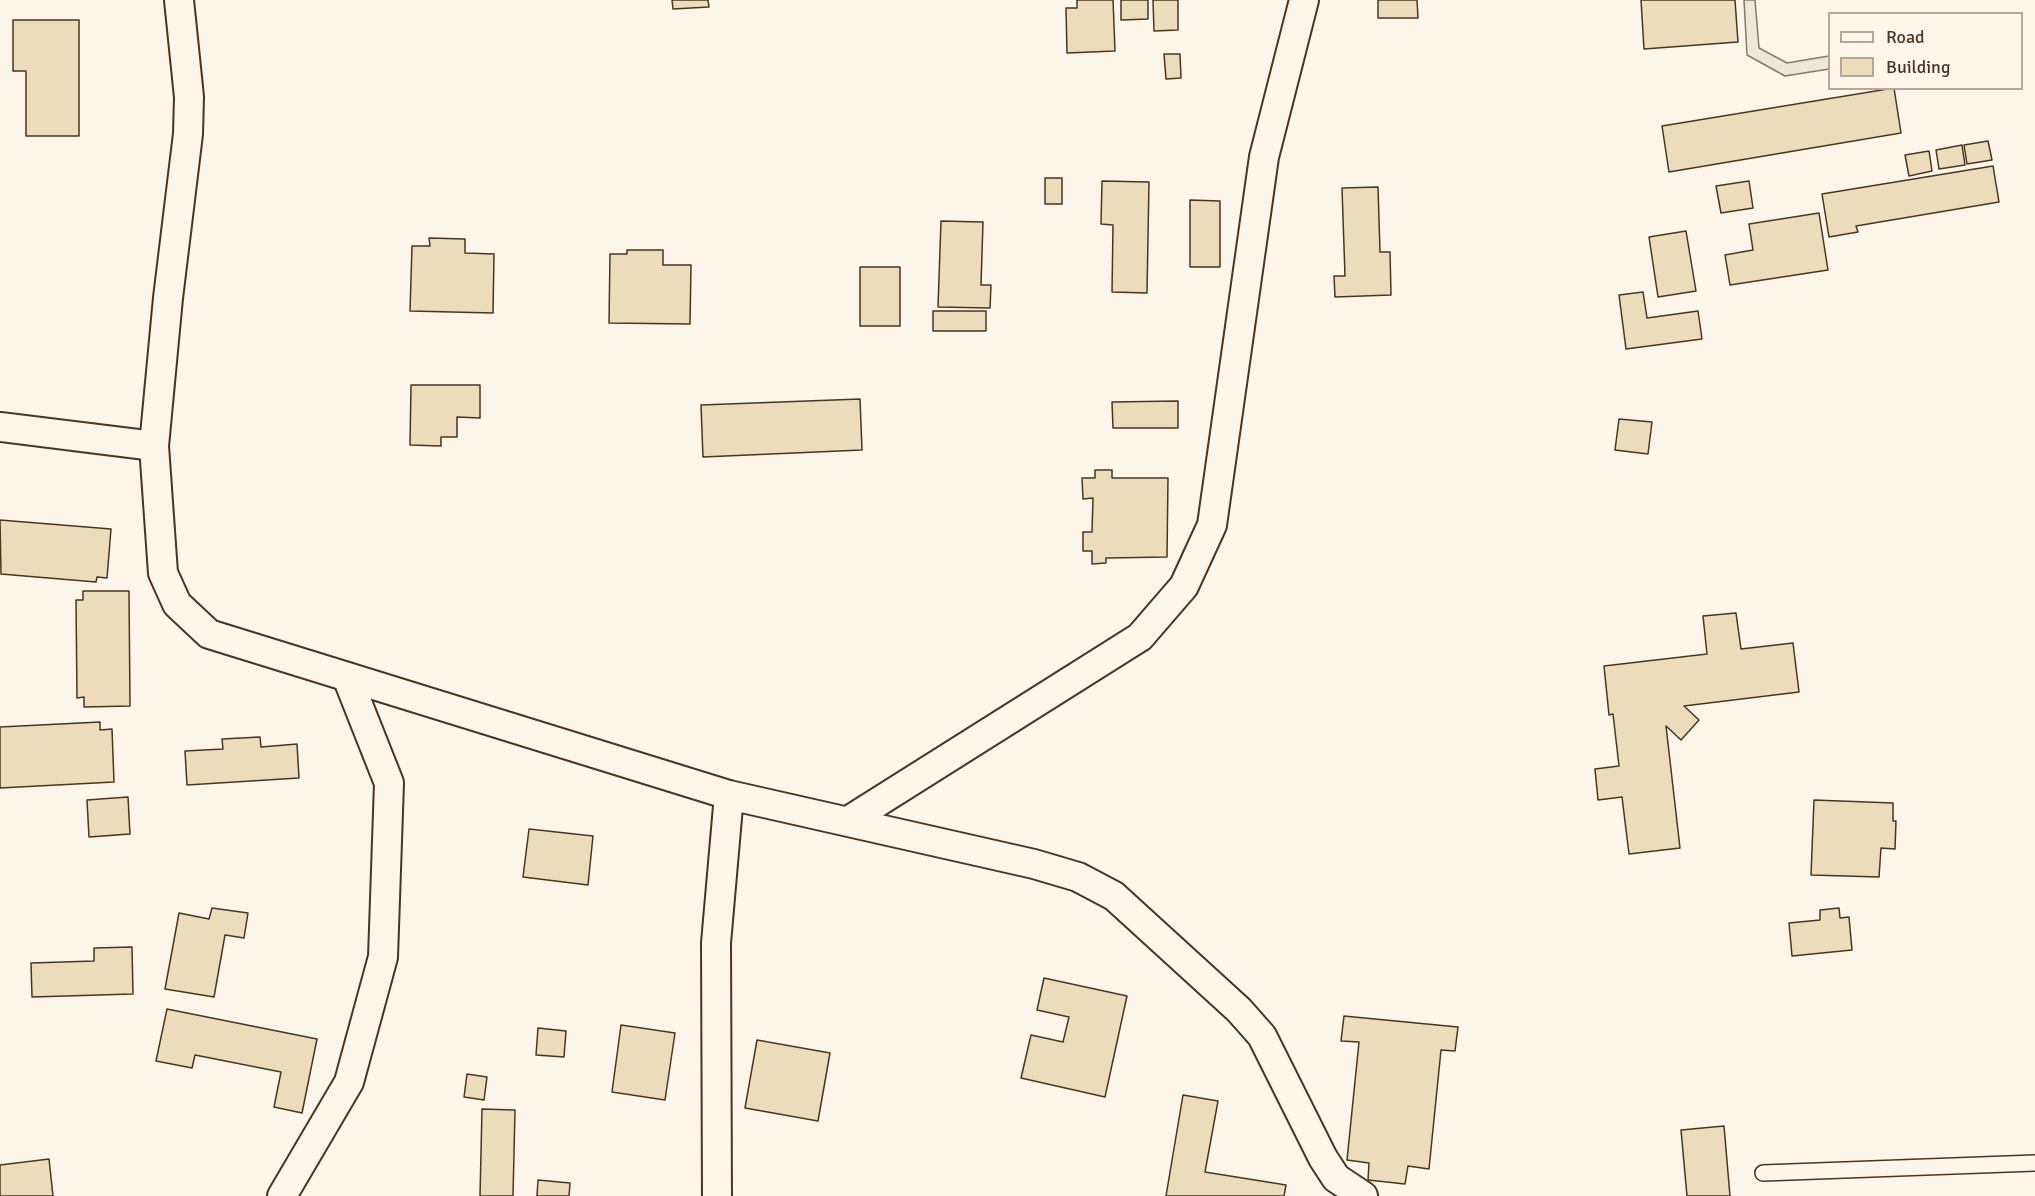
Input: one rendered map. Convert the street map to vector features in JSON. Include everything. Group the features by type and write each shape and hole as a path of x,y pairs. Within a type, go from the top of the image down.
{"street":[{"path":"179,0 189,97 188,134 168,298 154,446 163,573 177,604 209,634 729,795 1034,864 1078,877 1114,896 1239,1010 1262,1036 1336,1178 1363,1196"},
{"path":"848,821 1140,637 1184,585 1212,525 1264,157 1304,0"},
{"path":"0,427 154,446"},
{"path":"282,1196 349,1082 383,957 389,783 347,677"},
{"path":"717,1196 716,943 729,795"}],"lane":[{"path":"1763,1173 2035,1162"}],"shaded area":[{"path":"1744,0 1755,0 1759,48 1787,63 1828,56 1828,69 1785,76 1747,55"}],"building":[{"path":"672,0 708,0 709,7 673,9"},
{"path":"1077,0 1113,0 1115,51 1067,53 1066,8 1077,8"},
{"path":"1121,0 1148,0 1148,19 1121,20"},
{"path":"1153,0 1178,0 1178,30 1154,31"},
{"path":"1378,0 1417,0 1418,18 1378,18"},
{"path":"1641,0 1735,0 1738,42 1644,49"},
{"path":"13,20 79,20 79,136 26,136 26,71 13,71"},
{"path":"1164,54 1180,54 1181,78 1166,79"},
{"path":"1882,90 1894,90 1901,133 1669,172 1662,126"},
{"path":"1988,141 1992,160 1967,164 1964,145"},
{"path":"1962,145 1965,165 1939,169 1936,150"},
{"path":"1929,151 1932,171 1909,176 1905,155"},
{"path":"1993,166 1999,202 1856,226 1858,232 1829,237 1822,194"},
{"path":"1045,178 1062,178 1062,204 1045,204"},
{"path":"1102,181 1149,182 1147,293 1112,292 1113,225 1101,224"},
{"path":"1749,181 1753,208 1721,213 1716,186"},
{"path":"1378,187 1380,252 1390,252 1391,295 1335,297 1334,276 1345,276 1342,188"},
{"path":"1190,200 1220,201 1220,267 1190,267"},
{"path":"1819,213 1828,270 1730,285 1725,255 1753,250 1749,224"},
{"path":"941,221 983,222 981,285 991,285 990,308 938,307"},
{"path":"1686,231 1696,291 1658,297 1649,237"},
{"path":"429,238 465,239 465,253 494,254 493,313 410,311 412,246 430,246"},
{"path":"627,250 663,250 663,265 691,265 690,324 609,323 610,254 627,254"},
{"path":"860,267 900,267 900,326 860,326"},
{"path":"1643,292 1647,318 1698,311 1702,339 1626,349 1619,295"},
{"path":"933,311 986,311 986,331 933,331"},
{"path":"411,385 480,385 480,418 457,417 457,437 441,437 441,446 410,445"},
{"path":"860,399 862,450 703,457 701,405"},
{"path":"1178,401 1178,428 1113,428 1112,402"},
{"path":"1619,419 1652,422 1648,454 1615,450"},
{"path":"1095,470 1112,470 1112,478 1168,478 1167,557 1106,558 1106,563 1092,564 1092,551 1083,551 1083,532 1092,532 1093,498 1083,499 1082,478 1095,478"},
{"path":"0,520 111,529 107,578 97,577 96,582 1,574"},
{"path":"83,591 129,591 130,706 84,707 84,697 77,698 76,600 83,600"},
{"path":"1736,613 1741,649 1793,643 1799,692 1684,706 1699,720 1681,740 1666,726 1680,848 1629,854 1622,797 1598,800 1595,769 1619,766 1613,714 1609,715 1604,666 1707,654 1703,616"},
{"path":"100,722 100,730 112,729 114,782 0,788 0,727"},
{"path":"260,737 261,747 297,744 299,778 187,785 185,751 223,749 222,739"},
{"path":"128,797 130,834 89,837 87,800"},
{"path":"1814,800 1893,803 1893,821 1896,821 1895,849 1881,848 1879,877 1811,875"},
{"path":"529,829 593,836 588,885 523,877"},
{"path":"212,908 248,913 244,938 225,935 214,997 165,989 179,913 209,919"},
{"path":"1839,908 1840,918 1849,917 1852,950 1792,956 1789,923 1820,920 1820,910"},
{"path":"132,947 133,994 32,997 31,963 94,961 94,948"},
{"path":"1044,978 1127,996 1105,1097 1021,1078 1031,1035 1063,1042 1069,1017 1037,1010"},
{"path":"167,1009 317,1039 302,1113 274,1107 281,1072 195,1055 192,1068 156,1061"},
{"path":"1344,1016 1458,1027 1455,1051 1441,1050 1429,1169 1408,1166 1405,1184 1368,1180 1369,1163 1347,1160 1359,1042 1341,1041"},
{"path":"621,1025 675,1033 665,1100 612,1092"},
{"path":"538,1028 566,1031 564,1057 536,1055"},
{"path":"757,1040 830,1053 818,1121 745,1108"},
{"path":"467,1074 487,1077 484,1100 464,1097"},
{"path":"1183,1095 1218,1101 1205,1172 1286,1185 1284,1196 1166,1196"},
{"path":"482,1109 515,1110 513,1196 480,1196"},
{"path":"1724,1126 1730,1196 1687,1196 1681,1130"},
{"path":"49,1159 53,1196 0,1196 0,1165"},
{"path":"538,1180 570,1183 569,1196 537,1196"}]}
